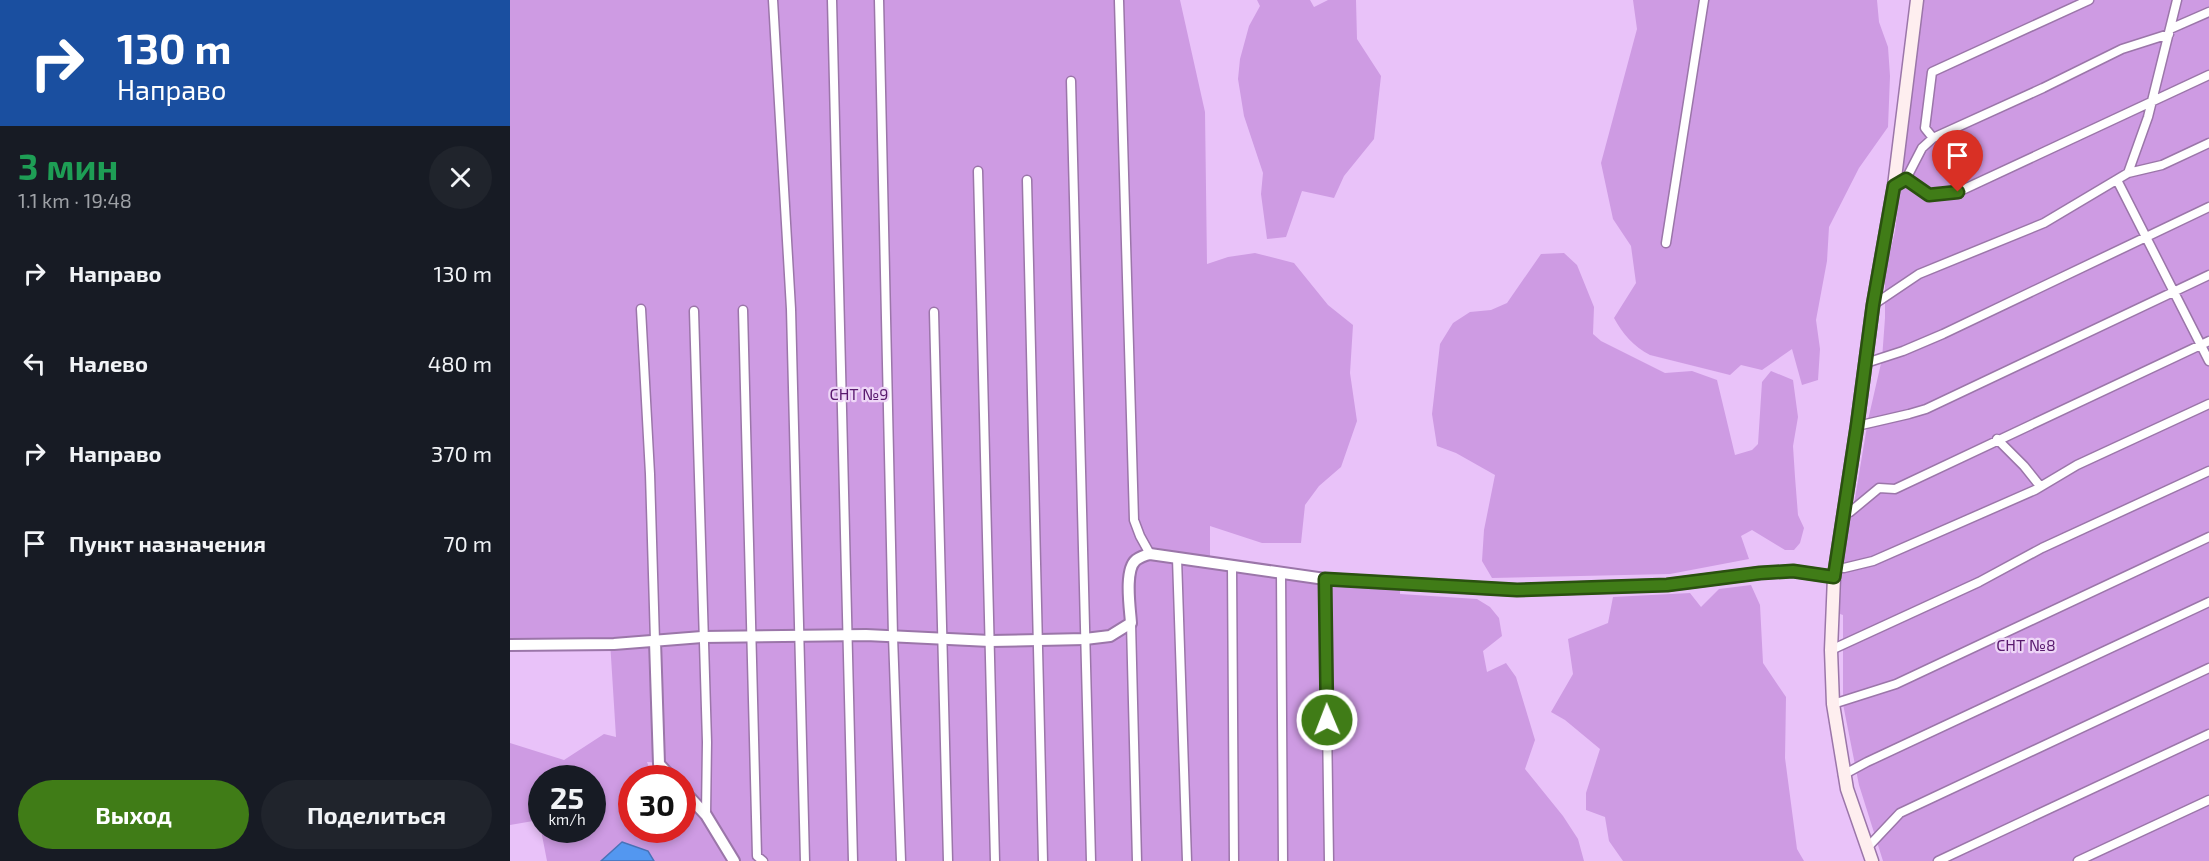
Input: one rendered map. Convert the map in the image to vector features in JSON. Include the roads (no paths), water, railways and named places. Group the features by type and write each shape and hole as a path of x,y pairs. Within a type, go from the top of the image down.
{"main road":[{"path":"1872,861 1844,775 1833,704 1831,650 1835,572 1873,305 1894,186 1917,0"}],"street":[{"path":"773,0 791,309 804,861"},
{"path":"832,0 853,861"},
{"path":"879,0 893,636 901,861"},
{"path":"1666,243 1704,0"},
{"path":"1933,138 1925,128 1932,72 2089,0"},
{"path":"2128,173 2152,100 2177,0"},
{"path":"1119,1 1134,520 1150,554"},
{"path":"1894,186 1906,179 1922,148 1933,138 2122,49 2169,32 2209,12"},
{"path":"1906,179 1929,195 1958,192 2209,75"},
{"path":"1071,81 1091,861"},
{"path":"1873,305 1919,274 2044,223 2128,173 2162,165 2209,143"},
{"path":"978,171 995,861"},
{"path":"1028,180 1043,861"},
{"path":"2117,180 2172,291 2205,343 2209,361"},
{"path":"1866,363 1903,351 1943,334 2209,207"},
{"path":"1857,426 1926,409 2209,274"},
{"path":"641,309 650,474 659,765"},
{"path":"694,310 702,637 707,742 706,815"},
{"path":"743,310 758,855 763,861"},
{"path":"934,312 948,861"},
{"path":"1842,514 1850,512 1879,488 1895,489 2205,343"},
{"path":"1137,861 1129,574 1137,558 1150,554 1325,579 1517,590 1667,585 1760,573 1835,572 1873,561 2040,486 2077,465 2209,404"},
{"path":"1997,440 2024,466 2040,486"},
{"path":"1831,650 1979,582 2042,548 2209,471"},
{"path":"1833,704 1896,684 2209,537"},
{"path":"1177,558 1187,861"},
{"path":"1232,566 1234,861"},
{"path":"1281,573 1283,861"},
{"path":"1325,579 1329,861"},
{"path":"1844,775 1867,762 2209,602"},
{"path":"510,645 798,635 990,640 1085,639 1110,636 1131,623"},
{"path":"1867,848 1900,813 2209,668"},
{"path":"1938,861 2209,734"},
{"path":"2078,861 2209,800"},
{"path":"696,804 706,815 734,861"}],"water":[{"path":"621,843 625,843 648,851 654,861 601,861"}],"park label":[{"name":"СНТ №9","path":"859,394"},
{"name":"СНТ №8","path":"2026,645"}]}
